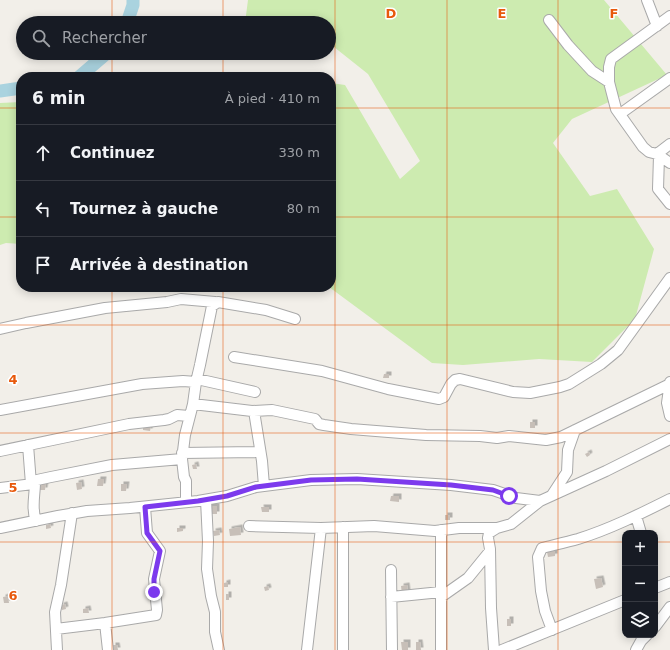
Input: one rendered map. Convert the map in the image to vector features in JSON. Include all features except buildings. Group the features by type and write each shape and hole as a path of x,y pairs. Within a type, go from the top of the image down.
{"street":[{"path":"647,0 657,26"},
{"path":"670,16 611,59 609,67 609,82 615,106 620,114 643,147 649,152 658,155 670,163"},
{"path":"549,20 568,45 592,71 609,82"},
{"path":"620,114 670,78"},
{"path":"670,144 658,155 658,189 670,204"},
{"path":"234,357 322,371 388,389 439,399 444,397 455,380 460,379 513,392 530,393 569,384 601,364 618,350 670,278"},
{"path":"0,329 105,308 167,302 181,299 215,302 266,310 294,319"},
{"path":"186,502 186,481 182,456 185,435 193,404 196,381 212,306 215,302"},
{"path":"0,410 142,384 183,381 196,381 255,392"},
{"path":"193,404 254,411 272,410 315,419 321,424 333,427 426,435 480,436 497,438 509,436 546,440 561,437 670,384"},
{"path":"670,384 667,403 670,416"},
{"path":"254,411 264,486"},
{"path":"0,451 129,424 169,419 177,415 189,416"},
{"path":"552,495 567,472 568,450 575,430"},
{"path":"494,650 491,608 490,551 488,536 492,531 511,524 540,501 606,471 670,439"},
{"path":"28,445 35,497 33,508 36,521"},
{"path":"0,488 33,483 37,480 112,465 182,456 260,452"},
{"path":"0,528 72,513 206,500 264,486 311,480 357,479 451,485 493,490 516,498 540,501"},
{"path":"552,630 545,611 541,592 538,557 541,549 595,533 636,516 670,499"},
{"path":"206,500 208,541 207,569 209,589 215,612 215,632 219,650"},
{"path":"56,629 105,624 154,616 157,613 154,579 160,551 147,533 145,507"},
{"path":"57,650 55,612 61,585 72,513"},
{"path":"636,516 640,530"},
{"path":"249,526 320,528 374,526 435,531 459,528 497,528"},
{"path":"343,527 343,650"},
{"path":"307,650 320,528"},
{"path":"441,530 441,650"},
{"path":"391,598 441,594 468,578 490,551"},
{"path":"391,570 392,650"},
{"path":"658,585 670,582"},
{"path":"502,650 622,601"},
{"path":"658,623 670,607"},
{"path":"105,624 108,650"},
{"path":"636,650 640,641 644,638"}],"green space":[{"path":"248,0 604,0 667,75 572,119 553,143 590,196 617,189 654,249 635,319 592,362 539,359 463,365 432,363 336,292 336,84 345,85 400,179 420,161 368,74 336,49 336,16 246,16"},
{"path":"16,102 16,244 6,243 0,245 0,103"}],"waterway":[{"path":"129,16 133,0"},
{"path":"85,72 99,60"},
{"path":"0,91 16,89"}],"route":[{"path":"154,592 155,572 160,551 147,533 145,507 198,501 227,496 256,487 311,480 357,479 416,482 480,488 493,490 509,496"}]}
